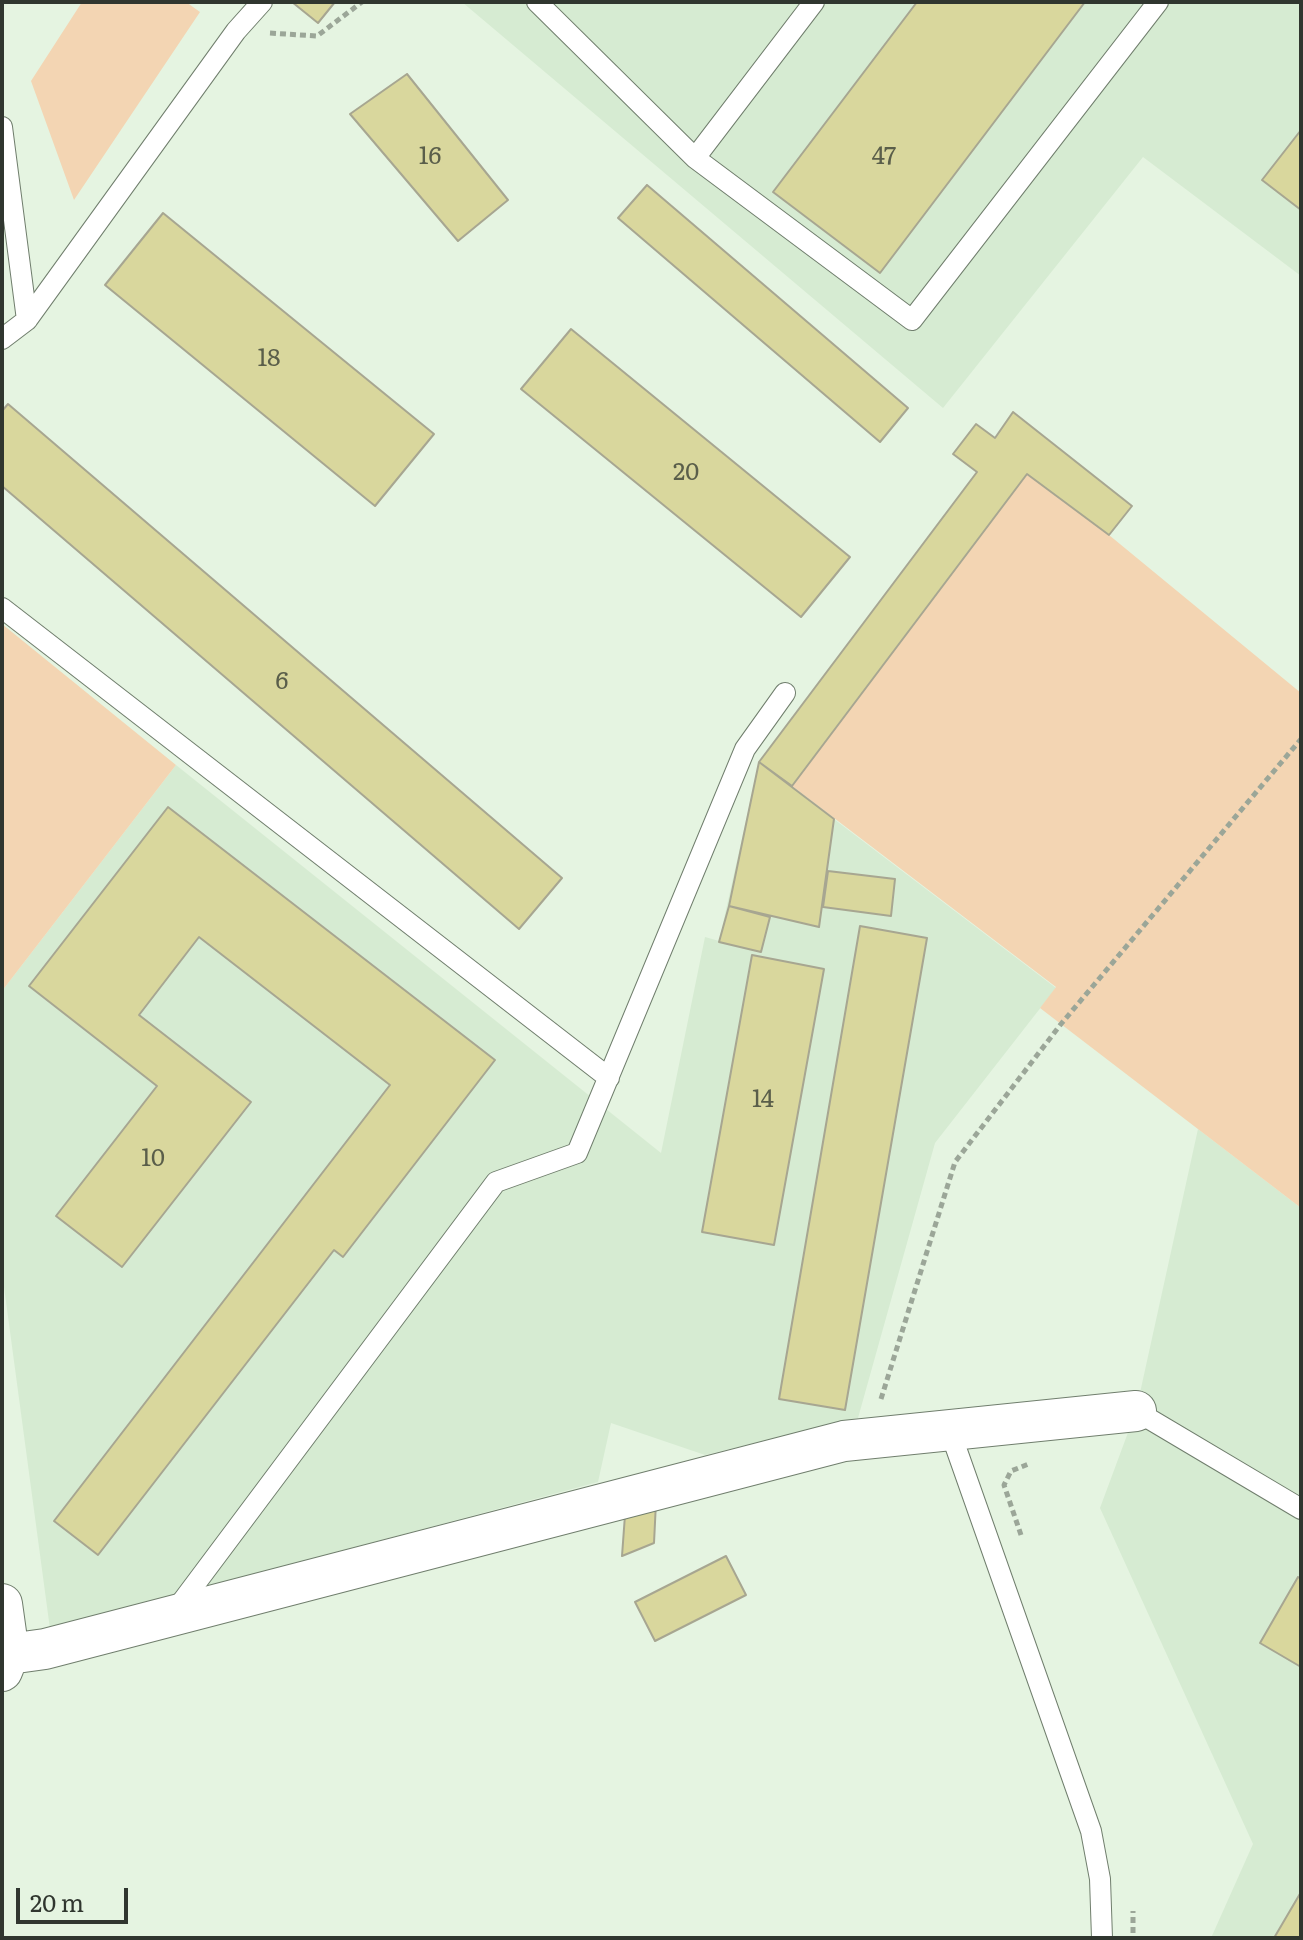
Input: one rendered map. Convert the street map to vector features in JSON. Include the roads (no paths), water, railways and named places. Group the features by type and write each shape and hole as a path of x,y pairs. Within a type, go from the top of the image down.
{"street":[{"path":"2,1604 6,1662 45,1649 829,1445 1136,1411"}],"lane":[{"path":"2,339 27,320 236,31 262,2"},
{"path":"537,2 695,158 912,320 1158,2"},
{"path":"695,158 814,2"},
{"path":"2,127 27,320"},
{"path":"2,608 609,1078"},
{"path":"171,1616 496,1182 577,1153 745,749 785,693"},
{"path":"1136,1411 1301,1509"},
{"path":"950,1431 1091,1831 1100,1879 1102,1938"}]}
